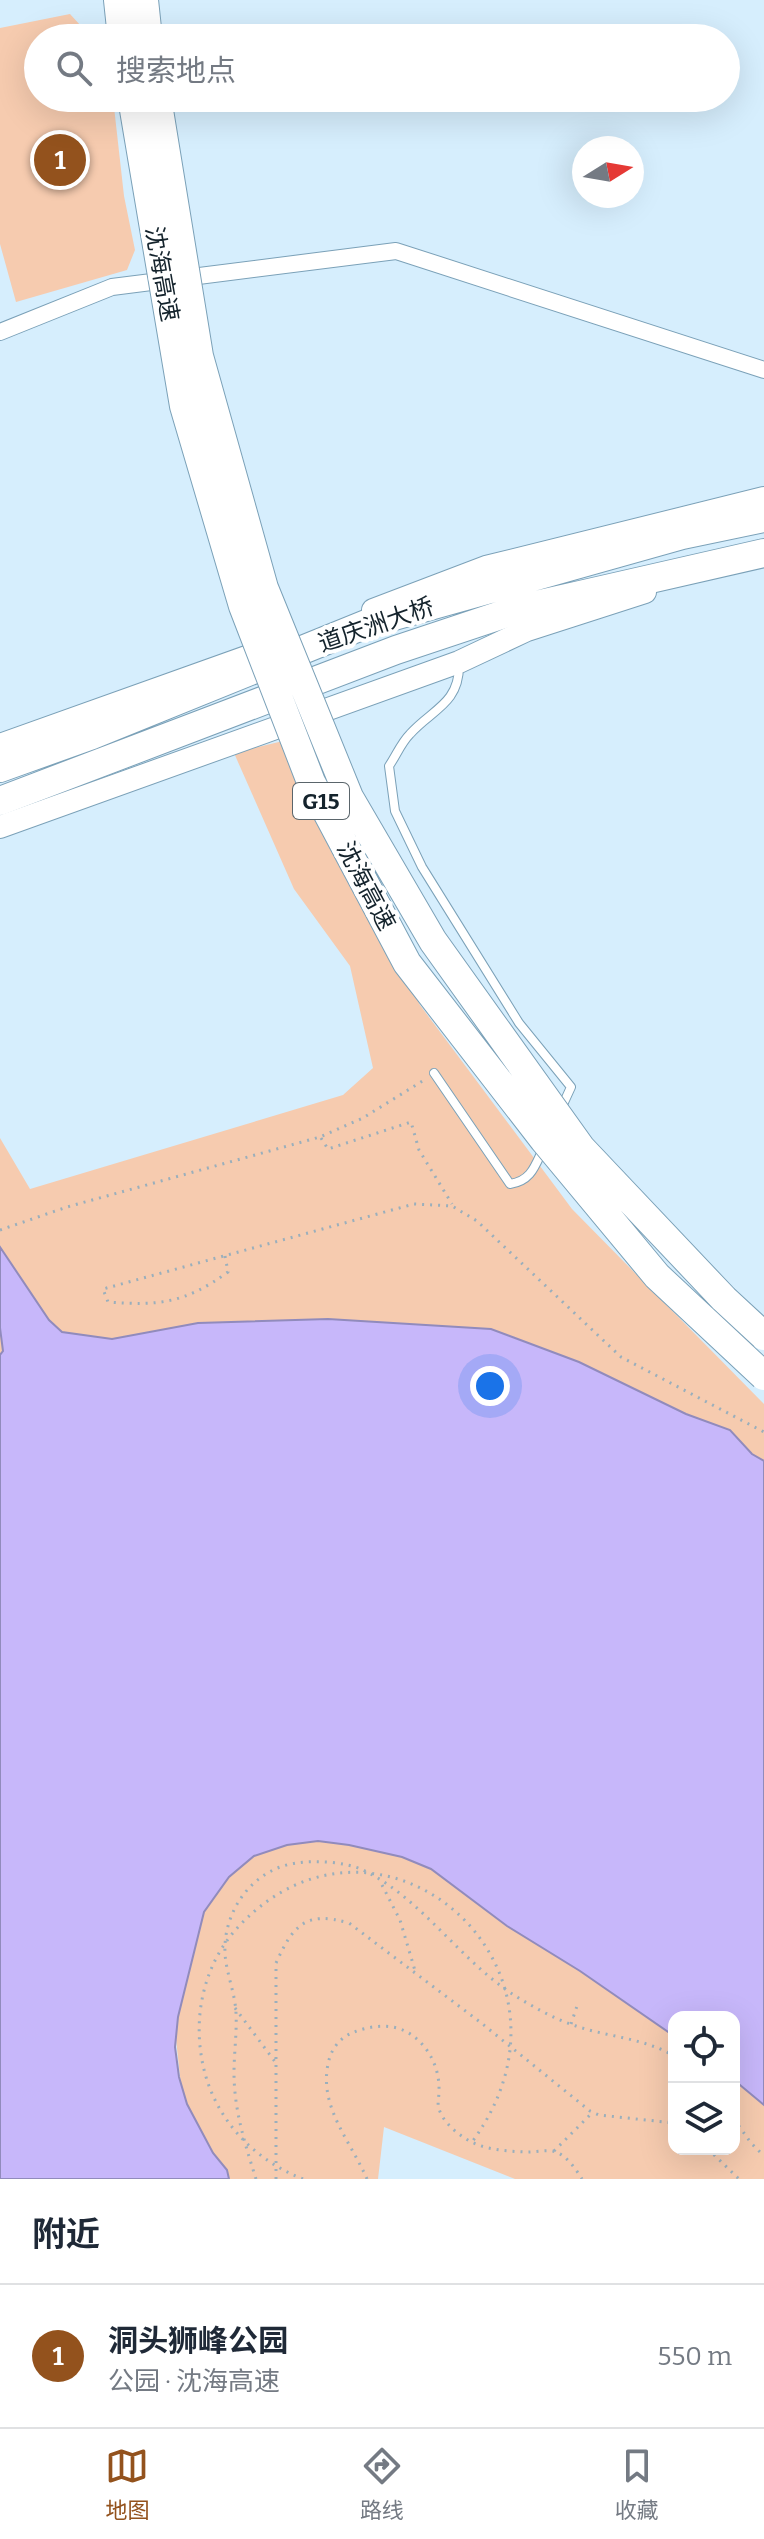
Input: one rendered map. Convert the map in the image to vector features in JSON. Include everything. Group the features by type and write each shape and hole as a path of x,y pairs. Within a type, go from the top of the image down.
{"highway":[{"path":"118,0 121,24"},
{"path":"144,0 147,24"},
{"name":"沈海高速","path":"134,112 184,406 243,606 311,782 407,963 544,1140 657,1276 764,1376"},
{"name":"沈海高速","path":"159,112 199,356 264,588 349,797 433,941 581,1148 724,1299 764,1336"},
{"name":"道庆洲大桥","path":"0,768 92,735 369,623 682,535 764,518"},
{"name":"道庆洲大桥","path":"0,801 396,650 505,613 764,553"}],"main road":[{"path":"0,745 183,681 486,567 764,498"},
{"path":"0,827 459,662 527,630 663,586 764,563"}],"street":[{"path":"0,332 112,287 396,251 764,370"}],"lane":[{"path":"434,1073 510,1184 523,1182 532,1172 571,1087 519,1023 422,867 395,811 389,766 410,734 439,710 453,692 459,679 459,662"}],"path":[{"path":"0,1230 67,1207 320,1137 363,1118 434,1073"},
{"path":"320,1137 328,1149 411,1122 419,1150 454,1208"},
{"path":"225,1256 228,1272 200,1292 150,1304 108,1302 103,1289 414,1204 454,1208 477,1221 621,1357 764,1432"},
{"path":"256,2179 240,2126 235,2093 235,2008 225,1951 234,1908 249,1886 287,1864 309,1861 361,1869 424,1914 480,1971 520,1999 571,2024 648,2044 668,2053"},
{"path":"303,2179 286,2173 262,2158 241,2139 224,2117 202,2065 198,2037 200,2009 212,1969 233,1932 252,1912 300,1884 327,1876 383,1876 435,1896 458,1913 493,1956 504,1982 512,2038 500,2093 489,2119 472,2142"},
{"path":"380,1881 400,1920 416,1974"},
{"path":"276,2179 276,1963 289,1935 305,1923 327,1917 349,1923 593,2112 668,2122"},
{"path":"571,2024 577,2006"},
{"path":"235,2008 276,2064"},
{"path":"359,2179 366,2178 329,2103 328,2064 332,2050 346,2035 366,2027 390,2027 405,2031 432,2057 439,2076 437,2107 449,2126 472,2142 493,2150 554,2151 570,2162 582,2179"},
{"path":"554,2151 593,2112"},
{"path":"740,2127 764,2156"},
{"path":"714,2155 739,2179"}],"shaded area":[{"path":"70,14 79,24 24,24 24,112 115,112 124,196 135,250 127,270 16,302 0,244 0,28"},
{"path":"283,741 420,1005 572,1209 764,1404 764,1486 0,1377 0,1138 30,1189 343,1095 373,1068 350,966 294,889 234,753"},
{"path":"0,1247 49,1320 62,1332 112,1339 198,1323 328,1319 491,1329 579,1362 686,1414 730,1430 752,1454 764,1461 764,2105 740,2085 740,2011 668,2011 668,2032 580,1971 507,1926 431,1869 402,1857 318,1841 287,1845 254,1856 229,1877 204,1912 178,2017 175,2047 187,2104 213,2153 227,2170 229,2179 0,2179 0,1355 3,1351"},
{"path":"283,1826 418,1843 668,2018 668,2155 740,2155 740,2074 764,2092 764,2179 515,2179 384,2127 378,2179 223,2179 184,2113 171,1993 209,1883"}],"place":[{"name":"洞头狮峰公园","path":"60,160"}]}
